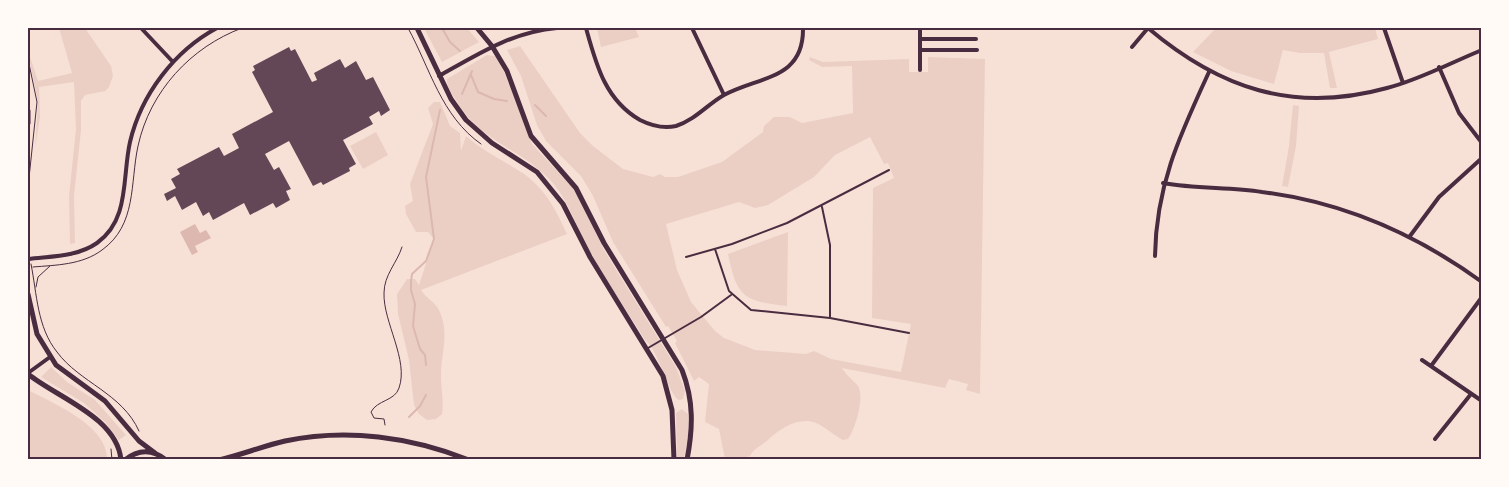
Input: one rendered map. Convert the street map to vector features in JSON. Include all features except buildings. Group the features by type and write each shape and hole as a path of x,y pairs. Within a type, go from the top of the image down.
{"street":[{"path":"141,28 173,62"},
{"path":"28,259 81,252 99,242 108,233 121,209 130,143 138,118 157,82 173,62 217,28"},
{"path":"416,28 451,100 474,130 530,167 551,186 563,204 590,257 663,376 671,400 674,460"},
{"path":"477,28 492,46 511,80 531,136 576,188 604,243 682,370 690,396 692,424 687,460"},
{"path":"439,76 492,46 520,34 557,28"},
{"path":"586,28 595,62 607,88 620,104 647,123 663,128 680,124 724,95 778,75 795,60 803,40 803,28"},
{"path":"692,28 724,95"},
{"path":"920,28 920,70"},
{"path":"1132,47 1148,28 1170,47 1209,72 1254,89 1300,97 1350,96 1403,83 1482,50"},
{"path":"1384,28 1403,83"},
{"path":"920,39 976,39"},
{"path":"920,50 977,50"},
{"path":"1439,67 1459,113 1482,144"},
{"path":"1155,256 1156,222 1163,183 1209,72"},
{"path":"28,111 28,123"},
{"path":"1410,236 1439,197 1482,158"},
{"path":"1163,183 1262,192 1299,198 1357,215 1410,236 1450,259 1482,282"},
{"path":"28,294 37,334 50,357 66,374 105,401 139,441 155,452 172,460"},
{"path":"1431,366 1482,298"},
{"path":"50,357 28,374 90,414 111,436 120,452 121,460"},
{"path":"1422,360 1470,394 1482,400"},
{"path":"1435,439 1470,394"},
{"path":"221,459 287,441 347,435 381,437 418,443 469,460"},
{"path":"125,460 142,451 155,452"},
{"path":"161,455 166,460"}],"lane":[{"path":"686,257 760,234 822,206 889,170"},
{"path":"822,206 830,245 830,318"},
{"path":"715,248 732,295 741,304 758,312 830,318 909,333"},
{"path":"646,349 701,317 732,295"}],"path":[{"path":"132,198 140,140 159,95 179,69 196,54 216,40 242,28"},
{"path":"28,59 37,102 29,178 29,248"},
{"path":"385,426 384,419 374,418 371,412 396,394 401,380 400,364 393,330 385,310 384,294 387,278 402,247"},
{"path":"35,290 38,277 51,265 32,267 35,290 44,328 57,352 70,366 109,394 123,408 140,431"}],"shaded area":[{"path":"59,28 85,28 111,66 113,76 109,87 105,91 85,95 81,101 81,130 74,196 75,243 70,244 69,196 76,129 74,82 39,87 40,117 35,149 38,102 28,53 28,51 38,81 72,73"},
{"path":"424,28 467,28 479,42 442,62"},
{"path":"597,28 635,28 639,37 601,47"},
{"path":"1216,28 1375,28 1378,39 1329,52 1337,88 1330,88 1324,53 1300,53 1283,50 1274,84 1231,71 1193,52"},
{"path":"520,46 580,133 593,146 623,169 653,177 660,174 665,177 678,177 722,162 763,132 764,126 774,117 790,117 802,123 853,113 852,66 822,67 809,60 810,57 823,62 909,59 909,72 928,72 928,57 985,59 980,394 966,390 968,384 949,379 945,388 842,368 858,386 860,391 858,413 854,428 848,439 843,440 820,425 810,421 797,422 780,430 754,450 750,456 740,459 725,459 719,429 705,422 709,384 699,377 694,381 675,343 677,341 668,326 666,327 613,242 593,196 581,176 546,141 537,125 521,76 507,50","holes":["870,137 884,164 888,163 894,178 873,188 872,318 911,324 901,372 831,359 814,351 806,354 755,350 724,338 715,331 691,302 677,270 666,224 739,202 755,208 768,205 814,177 835,155"]},
{"path":"487,55 495,56 505,74 532,144 571,186 579,198 604,250 676,367 685,391 683,399 679,400 675,397 655,353 601,270 559,191 533,165 475,125 451,93 447,79"},
{"path":"434,102 440,102 450,126 460,133 461,151 466,136 487,152 532,180 550,201 567,234 421,290 439,310 444,327 441,376 442,414 436,419 427,420 419,414 414,405 409,360 398,314 397,294 407,279 415,279 419,285 434,239 428,232 416,232 406,214 405,206 413,201 410,184 433,124 428,108"},
{"path":"1293,105 1299,106 1296,146 1288,187 1282,186 1289,146"},
{"path":"376,132 388,155 363,169 350,146"},
{"path":"195,224 200,233 206,230 211,238 195,246 198,252 192,255 180,232"},
{"path":"788,232 787,306 761,302 745,295 735,280 728,254"},
{"path":"51,367 67,382 95,400 126,435 119,440 105,422 84,403 41,377"},
{"path":"28,390 64,409 89,426 99,436 105,447 107,459 28,459"},
{"path":"682,409 688,414 688,436 684,459 677,459 676,413"}],"waterway":[{"path":"442,28 450,42 460,51"},
{"path":"462,94 472,71"},
{"path":"471,75 478,92 494,99 507,101"},
{"path":"535,105 546,116"},
{"path":"426,365 425,355 420,349 413,326 415,304 411,290 411,281 412,274 426,261 434,239 426,177 440,110"},
{"path":"409,417 420,406 426,395"}]}
